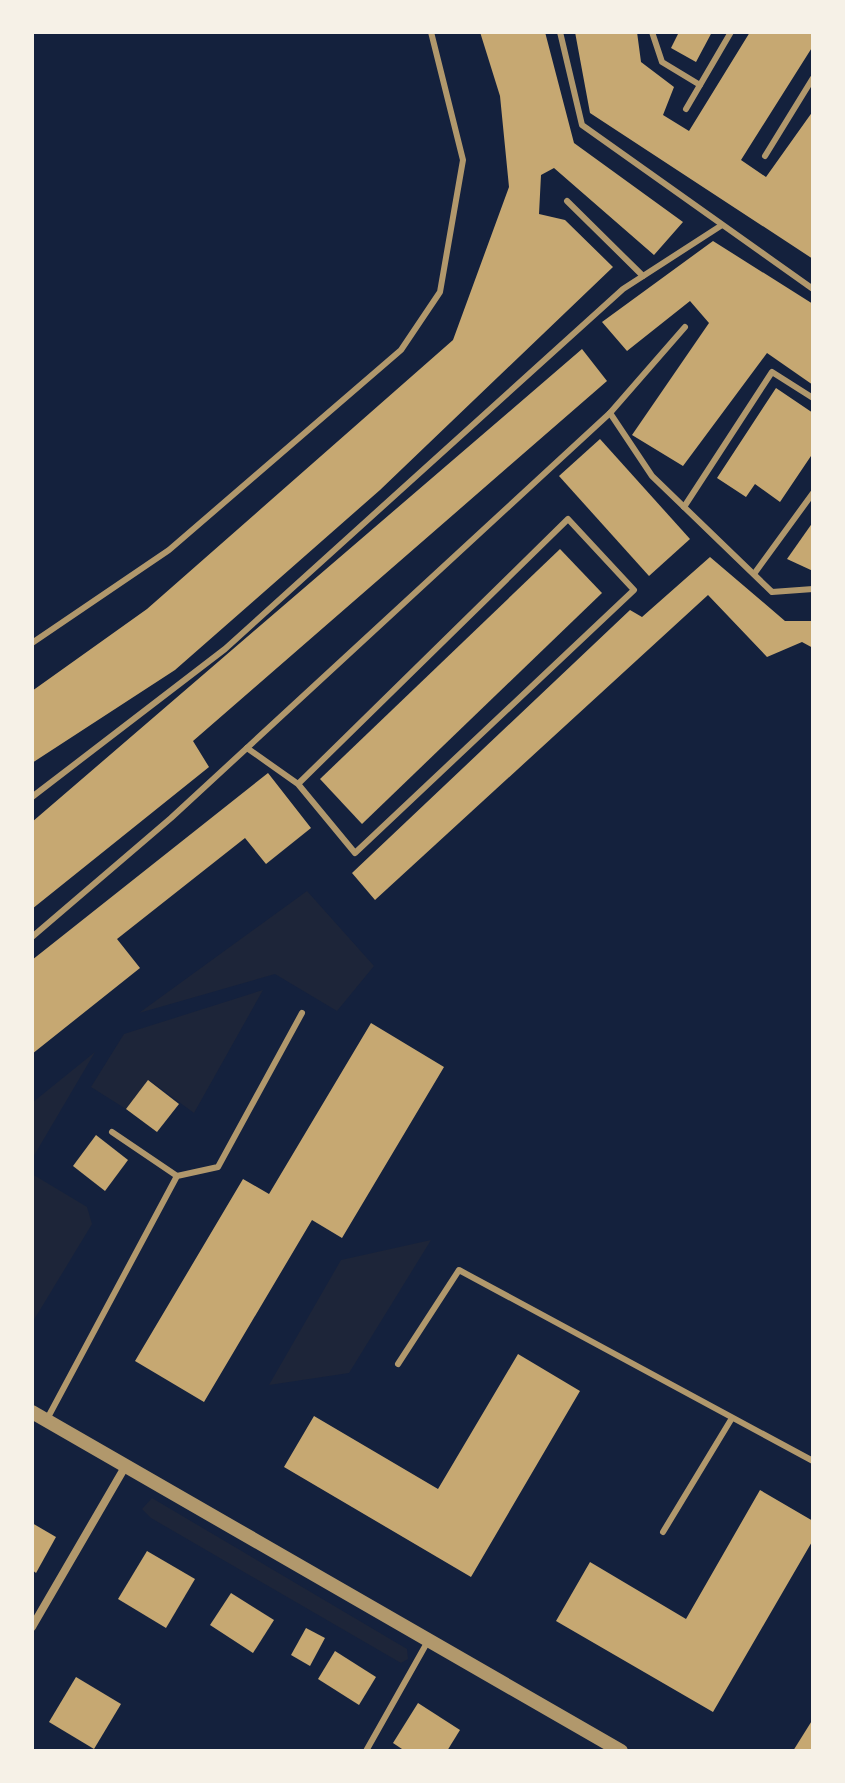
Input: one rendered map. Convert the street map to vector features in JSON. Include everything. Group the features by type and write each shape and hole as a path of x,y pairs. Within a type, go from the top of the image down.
{"street":[{"path":"32,1412 621,1751"},
{"path":"32,1627 125,1467"}],"lane":[{"path":"32,643 169,550 401,350 440,292 463,160 431,32"},
{"path":"560,32 582,125 813,289"},
{"path":"652,32 662,62 700,85"},
{"path":"686,109 731,32"},
{"path":"765,156 813,78"},
{"path":"567,201 643,276"},
{"path":"32,797 225,649 623,289 722,225"},
{"path":"32,937 247,748 610,413 685,327"},
{"path":"684,507 772,372 813,398"},
{"path":"610,413 652,476 772,592 813,589"},
{"path":"754,574 813,493"},
{"path":"247,748 298,784 355,853 634,590 568,519 298,784"},
{"path":"112,1132 177,1176 218,1167 302,1013"},
{"path":"46,1421 177,1176"},
{"path":"398,1364 459,1270 813,1461"},
{"path":"663,1532 732,1418"},
{"path":"366,1751 428,1641"}],"shaded area":[{"path":"307,891 374,966 337,1011 275,974 139,1013"},
{"path":"263,990 194,1113 149,1080 126,1109 91,1087 124,1034"},
{"path":"95,1052 32,1159 32,1103"},
{"path":"32,1174 87,1207 92,1224 32,1323"},
{"path":"431,1240 349,1373 269,1385 341,1260"},
{"path":"152,1498 407,1649 408,1659 401,1663 151,1518 142,1509"}],"building":[{"path":"480,32 545,32 574,143 683,222 654,255 554,168 541,175 539,214 565,220 613,267 380,490 175,670 32,763 32,691 147,609 453,340 509,187 500,96"},
{"path":"575,32 637,32 641,62 674,87 663,115 689,131 750,32 813,32 813,46 741,160 766,177 813,111 813,259 590,113"},
{"path":"679,32 712,32 696,62 671,48"},
{"path":"713,241 813,304 813,385 767,353 683,466 632,435 709,323 690,301 627,351 602,322"},
{"path":"582,349 607,381 193,741 209,767 32,909 32,822"},
{"path":"776,388 813,413 813,453 780,502 755,484 746,497 717,478"},
{"path":"600,439 690,539 649,576 559,476"},
{"path":"813,522 813,571 787,559"},
{"path":"560,549 602,593 362,824 320,779"},
{"path":"710,557 785,621 813,621 813,648 802,642 767,657 708,595 375,900 352,873 630,610 642,617"},
{"path":"268,773 311,828 266,864 245,838 117,939 140,968 32,1054 32,960"},
{"path":"371,1023 444,1067 342,1238 312,1220 204,1402 135,1361 243,1179 269,1194"},
{"path":"148,1080 179,1104 157,1132 126,1109"},
{"path":"96,1135 128,1160 105,1191 73,1166"},
{"path":"518,1354 580,1391 471,1577 284,1467 314,1416 438,1489"},
{"path":"760,1490 813,1521 813,1540 713,1712 556,1621 590,1562 686,1619"},
{"path":"32,1523 56,1537 36,1573 32,1570"},
{"path":"147,1551 195,1579 166,1628 118,1599"},
{"path":"231,1593 274,1620 253,1653 210,1625"},
{"path":"306,1628 325,1638 310,1666 291,1655"},
{"path":"335,1651 376,1677 359,1705 318,1679"},
{"path":"76,1677 121,1704 94,1749 49,1722"},
{"path":"418,1703 460,1730 447,1751 405,1751 393,1743"},
{"path":"813,1719 813,1751 793,1751"}]}
